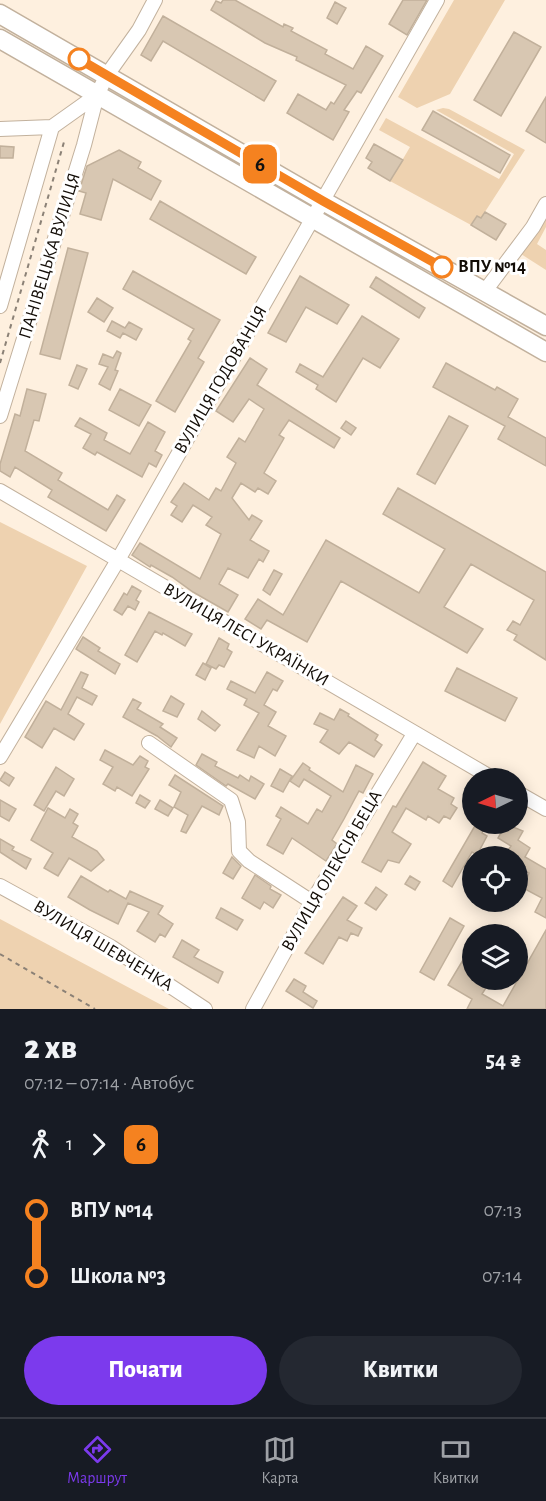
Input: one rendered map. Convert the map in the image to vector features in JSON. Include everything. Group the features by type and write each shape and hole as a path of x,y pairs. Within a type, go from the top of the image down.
{"main road":[{"path":"0,14 323,201 546,326"},
{"path":"0,39 546,352"}],"street":[{"name":"ПАНІВЕЦЬКА ВУЛИЦЯ","path":"0,416 84,146 97,95 107,75 139,30 155,0"},
{"name":"ВУЛИЦЯ ГОДОВАНЦЯ","path":"0,757 118,560 437,0"},
{"name":"ПАНІВЕЦЬКА ВУЛИЦЯ","path":"0,306 52,127 97,95"},
{"path":"0,129 52,127"},
{"path":"485,291 533,227 546,204"},
{"name":"ВУЛИЦЯ ЛЕСІ УКРАЇНКИ","path":"0,491 474,768"},
{"name":"ВУЛИЦЯ ОЛЕКСІЯ БЕЦА","path":"252,1009 312,902 414,734"},
{"path":"149,743 231,800 238,822 239,851 249,861 312,902"},
{"path":"528,799 546,809"},
{"name":"ВУЛИЦЯ ШЕВЧЕНКА","path":"0,886 111,947 205,1009"}],"path":[{"path":"0,363 64,142"},
{"path":"0,954 95,1009"}],"shaded area":[{"path":"454,0 505,0 450,94 417,108 398,97"},
{"path":"449,109 525,150 481,218 477,216 471,225 390,181 410,147 379,130 386,118 499,179 514,154 436,110"},
{"path":"546,217 546,227 537,244 546,250 546,270 521,254"},
{"path":"0,522 87,566 0,724"},
{"path":"0,919 169,1009 0,1009"}],"building":[{"path":"223,0 235,0 283,27 284,24 293,28 291,31 327,50 325,54 353,69 366,46 383,56 361,93 357,91 344,110 349,112 333,140 287,113 298,94 326,110 331,102 334,104 346,85 296,60 297,57 265,43 211,10 216,1 221,3"},
{"path":"403,0 427,0 407,35 389,24"},
{"path":"335,2 346,8 337,24 327,18"},
{"path":"163,16 276,81 264,101 163,41 151,61 141,55"},
{"path":"514,32 541,47 501,116 474,100"},
{"path":"546,97 546,143 526,131"},
{"path":"433,111 510,155 500,173 422,130"},
{"path":"374,144 403,160 390,181 368,168 372,162 366,158"},
{"path":"0,146 14,147 13,158 0,158"},
{"path":"119,150 141,162 138,168 161,181 151,200 113,179 101,220 80,214 86,193 79,191 87,166"},
{"path":"160,201 256,257 246,274 150,219"},
{"path":"485,212 506,224 496,240 471,225 477,216 481,218"},
{"path":"68,248 88,253 60,359 40,354"},
{"path":"133,271 220,320 198,358 204,362 175,412 156,401 191,341 188,339 194,329 123,289"},
{"path":"300,276 349,305 337,324 306,307 286,342 268,333"},
{"path":"376,277 425,308 419,318 370,287"},
{"path":"97,298 113,308 104,322 88,312"},
{"path":"362,316 399,339 380,368 363,358 336,402 316,389 318,385 296,372 300,364 323,377"},
{"path":"112,321 125,328 129,322 142,329 136,340 123,333 120,338 107,331"},
{"path":"117,351 121,353 115,370 118,371 110,390 99,384 108,367 99,364 103,354 113,358"},
{"path":"250,358 267,369 257,385 340,438 334,448 289,420 279,435 284,438 264,473 276,481 268,494 258,488 255,492 241,483 232,498 249,520 252,515 262,521 250,540 269,551 263,562 259,559 248,578 228,568 219,584 238,595 228,612 132,555 140,543 200,579 221,534 206,525 212,517 193,505 182,522 171,515 177,506 171,502 184,483 209,500 216,488 221,491 236,463 227,457 239,438 245,442 264,409 249,399 233,422 216,411"},
{"path":"446,363 495,390 497,387 518,399 508,417 546,438 546,466 498,439 505,426 433,387"},
{"path":"77,365 87,369 78,389 69,385"},
{"path":"27,389 46,394 39,421 34,420 25,451 62,473 58,480 108,510 117,495 125,500 106,531 48,497 52,490 15,467 10,477 0,471 15,414 20,416"},
{"path":"120,389 151,405 139,426 109,410"},
{"path":"449,416 468,426 435,484 417,474"},
{"path":"80,418 107,433 104,440 130,454 148,422 165,432 155,451 162,455 156,467 149,463 142,477 97,452 95,455 83,448 91,434 75,426"},
{"path":"346,421 356,428 351,435 341,428"},
{"path":"398,488 546,572 546,660 514,640 517,635 507,630 513,621 520,625 534,600 471,564 444,607 483,629 467,653 341,581 307,642 267,620 261,629 245,619 258,599 283,615 326,540 419,593 445,549 383,514"},
{"path":"274,570 282,574 270,595 263,590"},
{"path":"132,586 141,591 136,600 139,602 135,610 128,606 122,615 114,610 124,593 127,595"},
{"path":"149,612 192,634 185,646 155,631 137,662 125,655"},
{"path":"83,637 100,648 98,651 120,664 115,674 76,649"},
{"path":"219,638 229,644 227,649 232,652 224,667 219,665 216,669 206,664"},
{"path":"203,663 211,668 205,680 196,675"},
{"path":"457,668 517,698 505,721 445,691"},
{"path":"81,672 88,675 82,688 97,696 92,705 77,697 68,714 84,724 74,740 54,728 42,748 25,737 46,701 61,710"},
{"path":"267,672 283,681 277,691 273,689 264,705 276,712 268,726 286,736 275,756 259,746 254,758 237,750 259,713 244,705 247,699 227,689 231,681 255,693"},
{"path":"171,696 184,704 177,717 163,711"},
{"path":"133,699 141,703 137,709 163,724 160,727 177,738 171,747 157,736 123,717"},
{"path":"340,709 378,735 375,740 382,745 374,757 349,742 339,754 320,742 328,730 314,724 320,713 334,720"},
{"path":"202,711 220,725 215,731 198,719"},
{"path":"105,750 133,765 140,756 148,761 145,767 149,769 132,796 117,787 115,791 103,784 113,767 100,760"},
{"path":"202,754 217,762 215,766 238,778 240,775 249,781 251,776 264,784 255,799 228,784 226,786 196,765"},
{"path":"423,762 446,776 438,789 454,798 451,804 457,808 450,819 444,816 439,823 428,816 426,820 406,808 392,832 411,844 399,863 388,860 381,872 362,862 393,806 396,807"},
{"path":"303,763 310,768 309,770 343,792 356,765 373,774 363,793 359,791 332,840 337,844 326,861 292,838 283,854 267,845 281,819 276,816 281,807 308,824 317,809 322,812 331,796 304,779 299,787 290,781"},
{"path":"56,767 74,779 64,796 56,791 44,811 34,805"},
{"path":"280,769 292,776 283,792 271,786"},
{"path":"5,772 14,778 9,786 0,780"},
{"path":"175,775 223,806 219,815 202,806 186,833 181,831 188,815 174,807 181,792 169,785"},
{"path":"140,795 150,801 145,808 136,803"},
{"path":"0,800 16,809 9,821 0,816"},
{"path":"160,800 173,808 168,816 155,809"},
{"path":"48,808 65,818 70,809 78,814 73,823 78,826 72,837 97,851 104,860 91,871 69,858 58,876 44,868 53,853 31,840"},
{"path":"470,834 487,836 482,846 463,846"},
{"path":"500,834 521,834 518,840 527,846 511,846 498,838"},
{"path":"0,839 14,847 12,850 31,859 26,869 0,852"},
{"path":"462,848 462,870 452,887 443,881"},
{"path":"232,857 241,866 233,879 223,873"},
{"path":"528,859 546,869 546,918 535,912 542,898 528,891"},
{"path":"255,875 271,886 270,889 281,895 273,908 264,902 260,909 242,898"},
{"path":"81,876 108,892 110,890 126,899 130,891 163,906 158,914 173,924 165,937 160,934 155,942 137,931 149,912 128,903 118,924 68,897"},
{"path":"410,876 420,882 415,890 405,884"},
{"path":"376,887 387,895 376,910 365,903"},
{"path":"343,897 357,906 347,920 362,928 358,936 351,933 347,941 339,937 323,964 305,953"},
{"path":"221,908 243,920 237,930 216,918"},
{"path":"450,918 462,925 462,930 434,980 420,972"},
{"path":"546,930 546,1009 467,1009 472,999 448,985 462,962 462,990 485,990 482,994 503,1006 512,990 528,990 528,962"},
{"path":"182,940 199,950 194,957 223,972 218,983 173,957"},
{"path":"294,979 306,986 303,992 317,1001 313,1008 286,991"}],"bus line":[{"name":"6","path":"79,59 323,201 442,267"}],"place":[{"name":"ВПУ №14","path":"442,267"}]}
